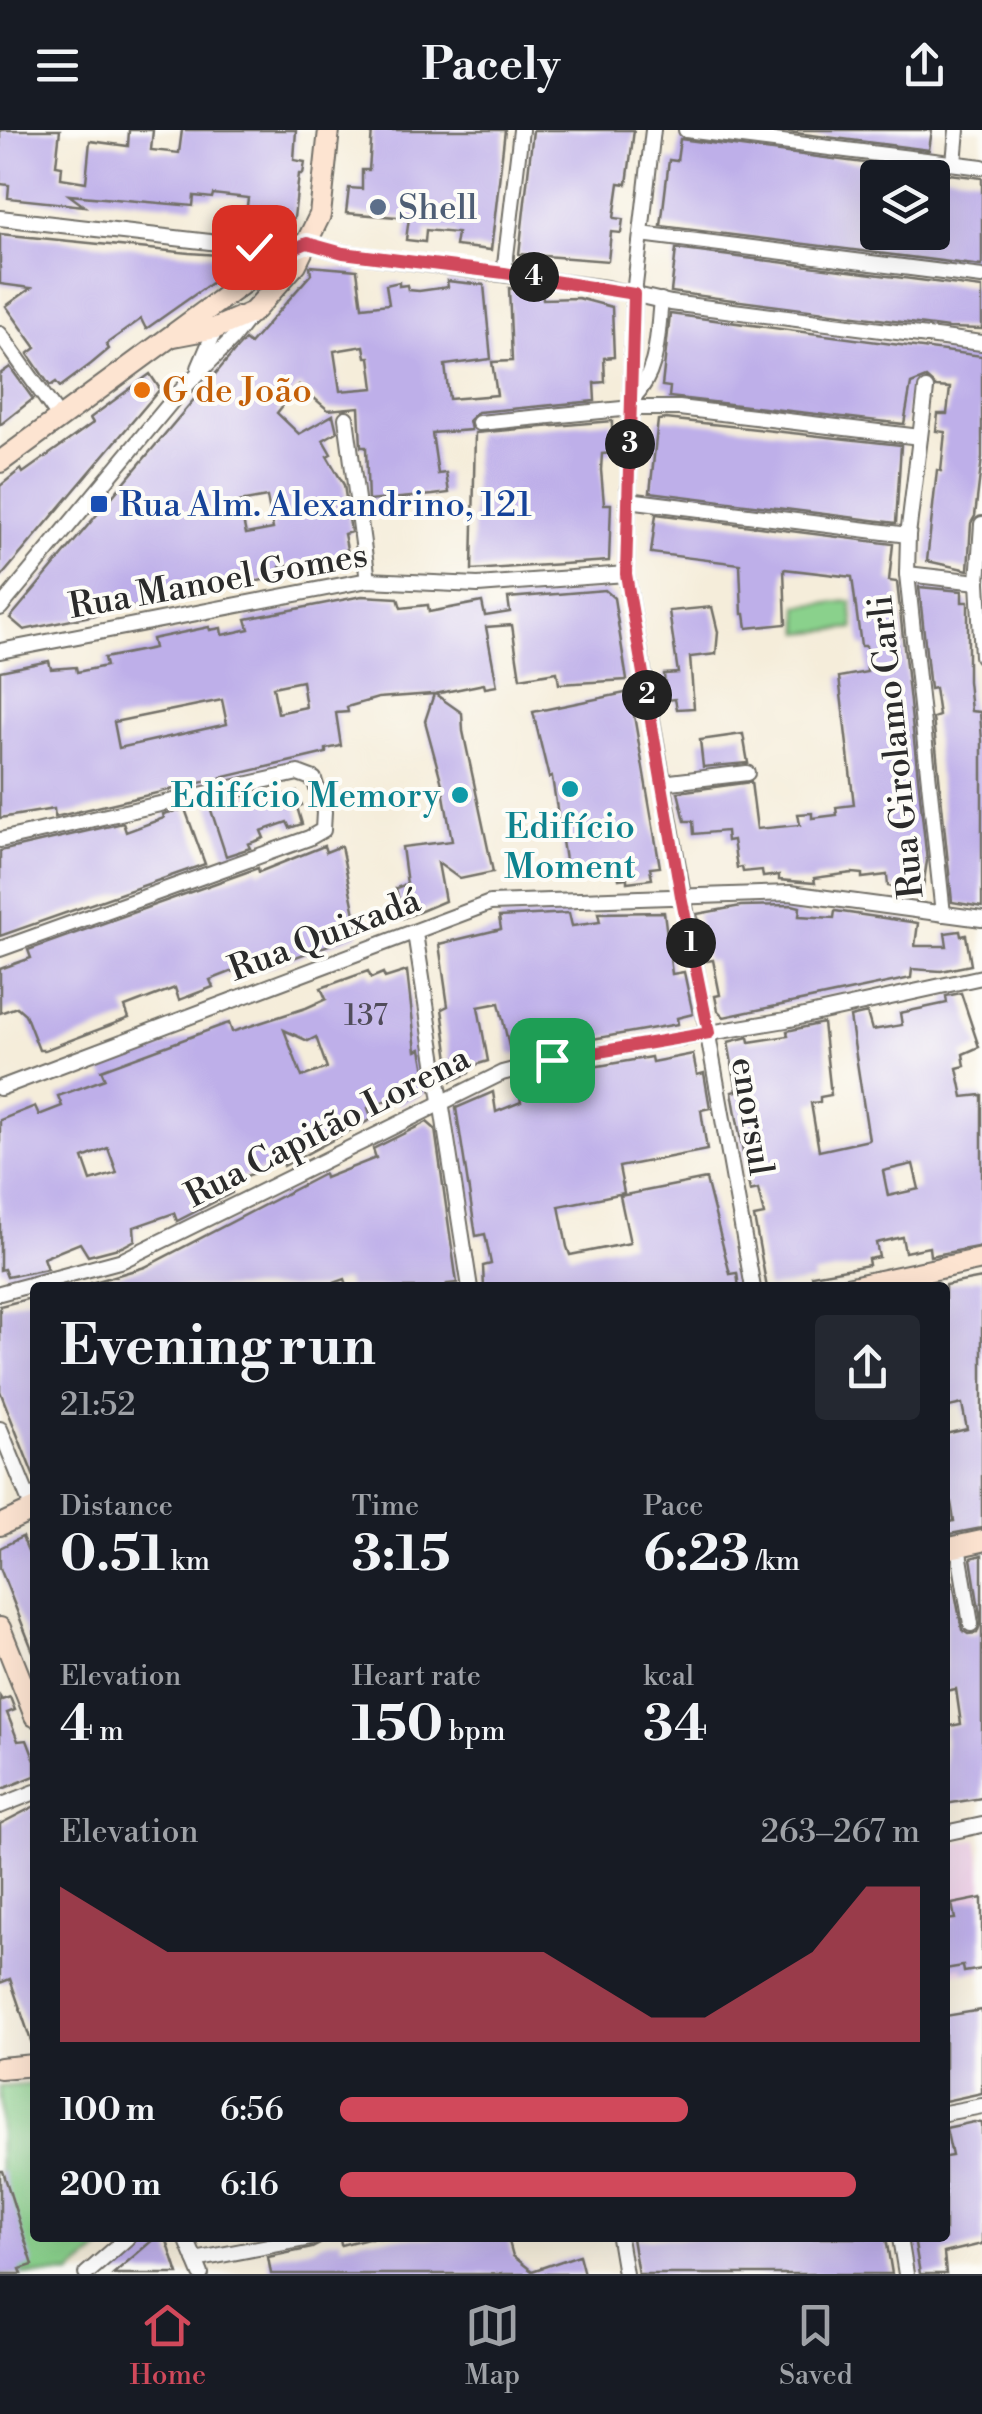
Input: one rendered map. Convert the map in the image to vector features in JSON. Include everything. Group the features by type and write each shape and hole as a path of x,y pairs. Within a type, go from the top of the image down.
{"main road":[{"path":"167,338 216,328 253,312 290,258 307,243 320,215 329,130"},
{"path":"0,462 252,276 290,258"},
{"path":"216,328 252,276"},
{"path":"874,1282 982,1258"},
{"path":"0,1525 30,1511"},
{"path":"952,1548 982,1541"},
{"path":"0,1628 30,1703"},
{"path":"0,2068 30,2066"}],"street":[{"path":"504,273 522,130"},
{"name":"enorsul","path":"654,130 634,294 626,574 752,1282"},
{"path":"686,130 982,167"},
{"path":"954,163 958,130"},
{"path":"0,218 254,247 290,258"},
{"path":"642,234 982,278"},
{"path":"307,243 343,253 982,343"},
{"path":"632,404 652,370 661,300"},
{"path":"0,608 253,312"},
{"path":"194,378 216,328"},
{"path":"0,334 58,417"},
{"name":"Rua Girolamo Carli","path":"926,389 907,574 942,914"},
{"path":"479,423 632,404 920,437"},
{"path":"346,418 368,580"},
{"path":"628,500 908,535"},
{"path":"982,524 978,582 982,656"},
{"name":"Rua Manoel Gomes","path":"0,650 368,580 478,585 626,574"},
{"name":"Rua Girolamo Carli","path":"907,574 978,582"},
{"path":"0,840 298,773 314,779 322,800 325,826 309,838 0,950"},
{"path":"662,783 746,773"},
{"name":"Rua Quixadá","path":"0,1088 490,903 790,893 982,920"},
{"path":"414,932 469,1282"},
{"name":"Rua Capitão Lorena","path":"41,1282 123,1260 502,1073 982,977"},
{"name":"Rua Capitão Lorena","path":"0,1293 30,1285"},
{"path":"0,1429 30,1500"},
{"path":"952,1548 971,1624"},
{"path":"0,1806 30,1794"},
{"path":"950,1832 982,1825"},
{"path":"950,2113 982,2106"},
{"path":"86,2274 123,2242"},
{"path":"188,2242 198,2267 295,2242"},
{"path":"620,2242 625,2274"},
{"path":"901,2242 906,2274"}],"shaded area":[{"path":"977,1839 982,1869 982,1972 950,1973 950,1845"}],"green space":[{"path":"851,601 854,628 801,633 798,606"},
{"path":"30,2084 30,2242 111,2242 71,2274 0,2274 0,2087"}],"building":[{"path":"0,130 60,130 56,165 62,166 61,178 86,182 90,141 128,146 129,130 153,130 151,150 179,153 182,130 296,130 294,160 305,162 303,174 299,174 294,218 286,225 245,220 248,198 213,194 212,198 194,196 193,206 69,195 84,206 8,198 9,185 0,184"},
{"path":"372,130 505,130 491,250 455,246 457,233 426,230 425,242 406,240 409,218 346,213 349,188 362,189 362,170 369,170"},
{"path":"533,130 634,130 627,184 619,183 614,218 623,219 621,233 611,232 608,261 519,254"},
{"path":"772,130 932,130 929,150"},
{"path":"680,139 860,162 860,250 950,250 950,174 982,178 982,266 661,226 669,160 677,161"},
{"path":"0,234 248,257 146,329 141,319 106,344 109,349 60,387 56,382 50,386 28,354 36,348 6,306 31,288 0,284"},
{"path":"676,249 982,288 982,329 948,328 671,292"},
{"path":"310,266 357,270 362,307 389,304 386,285 399,282 399,286 419,291 448,287 447,281 484,285 491,359 445,365 449,399 497,395 492,362 512,361 509,288 542,294 543,299 578,298 612,307 614,357 604,358 605,382 594,383 595,401 478,412 469,420 471,430 432,433 438,474 446,473 449,493 368,501 366,447 361,447 359,407 328,410 299,385 277,413 299,434 333,415 337,432 323,440 331,454 327,456 344,485 351,532 344,534 348,554 336,556 337,564 307,570 306,562 280,567 282,576 24,630 10,618 233,353 245,340 250,344 311,274","holes":["364,346 366,357 370,357 374,388 340,391 334,351","267,497 273,529 246,534 239,502"]},
{"path":"670,314 982,356 982,458 968,570 927,561 945,432 936,431 938,414 947,414 950,388 936,387 926,378 911,384 904,424 669,397 670,387 662,386"},
{"path":"10,367 33,399 0,425 0,374"},
{"path":"150,374 160,389 0,578 0,486 93,423 90,418"},
{"path":"658,420 901,445 896,523 650,492"},
{"path":"612,421 612,453 602,454 601,470 604,504 611,504 609,561 472,570 475,433"},
{"path":"656,514 893,544 889,581 897,582 927,861 922,894 888,886 887,875 862,878 862,874 852,873 814,878 815,883 779,880 779,875 763,877 762,870 743,872 742,867 737,868 733,840 727,841 726,831 694,834 693,821 685,821 678,792 751,782 757,829 800,825 798,814 812,813 812,818 837,815 836,807 854,805 839,677 867,672 866,646 861,646 852,577 784,569 786,624 747,628 742,614 740,564 651,553"},
{"path":"919,587 962,591 962,602 968,602 971,711 980,712 982,741 982,907 952,902 933,718 939,716 935,688 930,689"},
{"path":"605,590 614,598 627,680 559,684 557,672 520,678 512,625 486,627 497,686 485,688 484,684 435,694 462,713 493,872 460,879 438,863 445,901 403,918 396,888 407,884 402,847 452,841 425,721 434,694 378,698 347,707 348,712 336,713 341,746 326,749 326,753 55,817 54,809 0,818 0,671 49,661 51,669 76,667 77,672 106,666 104,658 154,648 152,639 209,627 221,628 222,635 249,629 246,619 362,596 398,598 401,608 428,605 429,612 482,602 485,616 510,612 508,598","holes":["302,681 306,707 278,713 273,687","222,700 227,724 119,748 114,722"]},
{"path":"712,607 718,632 716,654 690,657 694,708 677,709 675,699 666,700 664,674 678,673 669,611"},
{"path":"630,692 660,867 650,868 652,879 627,882 627,878 619,879 616,863 567,873 552,777 549,778 533,712"},
{"path":"743,734 748,763 703,767 700,740"},
{"path":"266,791 269,798 297,792 302,824 290,828 287,822 261,831 264,838 248,844 250,848 226,856 209,804"},
{"path":"185,809 205,864 0,936 0,851 123,823 126,832 164,818 163,814"},
{"path":"324,846 326,852 341,846 359,934 252,973 248,965 210,980 213,987 179,1000 175,988 125,1007 129,1018 45,1050 39,1050 25,1014 17,1007 0,1013 0,969 31,958 28,950"},
{"path":"741,906 800,907 799,916 834,918 835,911 918,923 915,946 947,946 945,933 960,931 961,936 966,935 971,965 941,971 912,969 911,978 724,1017 718,1011 715,996 720,995 713,960 707,961 697,914"},
{"path":"664,912 672,974 684,972 693,1014 677,1018 678,1024 581,1041 580,1031 545,1037 547,1047 511,1055 499,1003 478,1007 488,1061 468,1067 469,1073 452,1081 442,1009 448,1006 439,944 501,929 499,917 569,913 572,926 600,922 598,913"},
{"path":"368,971 371,978 383,973 385,978 407,971 416,1051 421,1049 428,1087 425,1093 397,1105 394,1097 368,1108 372,1119 284,1166 283,1162 228,1183 232,1193 177,1221 174,1213 134,1227 135,1240 122,1247 88,1256 80,1243 43,1258 47,1269 7,1277 4,1269 0,1270 0,1120 35,1106 39,1115 62,1106 58,1096 105,1079 101,1070 220,1026 229,1023 232,1032 306,1008 326,999 321,988","holes":["284,1030 308,1041 316,1037 327,1068 302,1077","108,1148 117,1173 91,1181 83,1158"]},
{"path":"961,993 979,1047 963,1054 965,1066 957,1068 963,1097 982,1095 982,1246 930,1256 929,1247 905,1252 902,1237 876,1243 879,1257 868,1259 869,1265 812,1275 813,1281 766,1282 754,1217 764,1215 758,1189 750,1191 732,1092 737,1091 728,1042 788,1036 787,1031 823,1023 831,1095 811,1103 819,1151 869,1140 850,1017 867,1013 872,1030 902,1025 900,1013 947,1003 946,996","holes":["913,1164 919,1189 888,1196 883,1171"]},
{"path":"693,1054 697,1075 704,1073 710,1108 701,1110 707,1150 619,1167 624,1193 559,1206 570,1255 630,1243 620,1196 706,1179 730,1274 737,1273 738,1282 484,1282 483,1266 491,1264 485,1234 476,1236 456,1108 493,1092 496,1112 521,1102 520,1097 555,1092 552,1074 651,1057 652,1062"},
{"path":"427,1122 435,1129 457,1282 94,1282 145,1267 324,1174 325,1178 376,1158 373,1149"},
{"path":"982,1278 982,1528 950,1534 950,1522 954,1521 950,1433 967,1429 962,1404 950,1407 950,1284"},
{"path":"30,1298 30,1467 0,1391 0,1306"},
{"path":"22,1537 30,1555 30,1644 0,1568 0,1548"},
{"path":"982,1555 982,1798 950,1803 950,1726 961,1724 956,1689 950,1690 950,1582 953,1582 962,1630 977,1633 981,1622 971,1558"},
{"path":"0,1697 10,1697 15,1710 7,1713 18,1741 27,1740 30,1748 30,1778 0,1790"},
{"path":"30,1809 30,2038 10,1979 0,1983 0,1824"},
{"path":"982,1898 982,1969 964,1972 963,1966 950,1968 950,1920 955,1919 952,1904"},
{"path":"982,2010 982,2093 950,2100 950,2015"},
{"path":"982,2123 982,2244 944,2253 946,2274 920,2274 915,2242 950,2242 950,2127"},
{"path":"0,2171 33,2265 20,2269 22,2274 0,2274"},
{"path":"150,2242 167,2242 178,2274 113,2274"},
{"path":"324,2242 509,2242 513,2256 532,2271 579,2255 584,2274 271,2274 268,2257"},
{"path":"633,2242 887,2242 892,2274 638,2274"}],"place":[{"name":"Shell","path":"378,207"},
{"name":"G de João","path":"142,390"},
{"name":"Rua Alm. Alexandrino, 121","path":"99,504"},
{"name":"Edifício Moment","path":"570,789"},
{"name":"Edifício Memory","path":"460,795"}],"route":[{"path":"254,247 284,253 307,243 343,253 634,294 626,574 681,896 709,1033 552,1060"}]}
